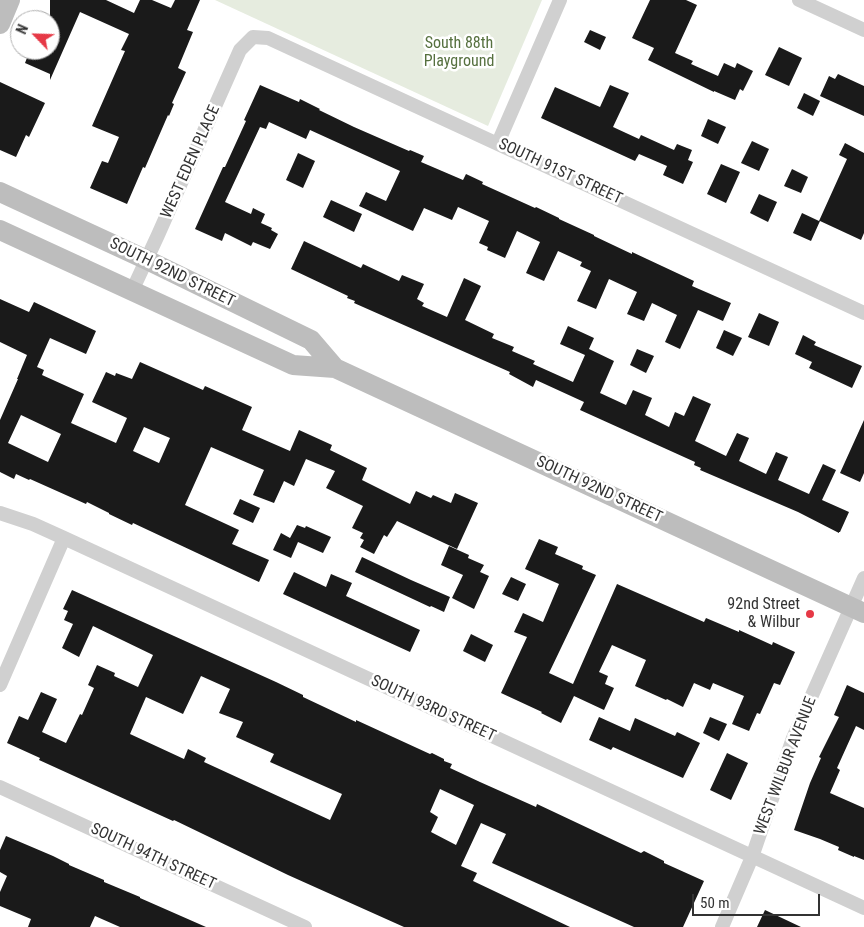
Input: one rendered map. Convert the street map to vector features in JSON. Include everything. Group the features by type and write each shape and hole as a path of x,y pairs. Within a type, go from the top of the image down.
{"main road":[{"path":"0,24 10,0"},
{"name":"SOUTH 92ND STREET","path":"0,192 147,260 311,340 335,368"},
{"name":"SOUTH 92ND STREET","path":"0,230 292,365 335,368 858,610"}],"street":[{"path":"498,143 560,0"},
{"path":"799,0 864,30"},
{"name":"SOUTH 91ST STREET","path":"253,36 268,38 864,313"},
{"name":"WEST EDEN PLACE","path":"132,291 240,50 253,36"},
{"name":"SOUTH 93RD STREET","path":"0,513 33,524 64,538 864,908"},
{"path":"0,685 64,538"},
{"name":"WEST WILBUR AVENUE","path":"722,927 752,857 792,738 858,610 864,578"},
{"name":"SOUTH 94TH STREET","path":"0,786 305,927"}],"green space":[{"name":"South 88th Playground","path":"215,0 542,0 488,126"}],"building":[{"path":"50,0 106,0 134,13 140,0 152,0 171,8 175,0 200,0 187,30 193,32 178,68 186,72 172,103 174,104 169,116 127,204 90,188 102,161 108,163 119,137 92,126 125,51 121,50 129,34 80,12 60,57 60,10 50,10"},
{"path":"650,0 686,0 697,5 675,53 693,61 691,64 718,76 724,63 735,68 737,63 753,71 743,91 740,89 735,100 714,92 648,60 654,48 632,38"},
{"path":"590,30 606,37 600,50 584,42"},
{"path":"779,47 802,58 789,86 765,75"},
{"path":"26,60 59,60 50,80 50,74 25,63"},
{"path":"838,74 864,86 864,116 820,96 829,76 835,79"},
{"path":"0,82 45,103 29,137 26,135 16,157 0,150"},
{"path":"260,85 299,102 300,99 354,127 424,156 421,162 463,180 466,174 483,182 482,184 536,207 632,254 632,252 694,281 692,286 731,303 723,321 698,310 680,349 665,342 677,315 652,303 644,321 627,314 637,292 609,279 596,309 577,301 591,271 580,266 582,262 558,251 544,281 526,273 540,242 517,231 505,258 487,250 488,247 479,243 489,221 458,207 452,220 424,208 413,231 359,206 366,192 386,201 400,171 310,130 306,139 269,122 266,129 260,127 225,202 251,214 253,208 265,214 261,223 272,228 271,230 278,234 270,249 253,242 251,246 225,233 222,241 195,229 246,121 244,120"},
{"path":"610,85 629,93 613,127 639,139 641,135 674,150 677,144 692,150 688,160 693,162 683,184 663,175 667,166 639,154 635,161 541,118 555,87 600,107"},
{"path":"804,93 820,101 813,116 797,108"},
{"path":"708,119 726,127 718,144 701,136"},
{"path":"752,141 769,149 759,171 741,163"},
{"path":"845,143 864,153 864,233 861,240 820,221 811,241 793,233 802,213 819,221 847,159 839,155"},
{"path":"298,153 315,161 303,188 286,180"},
{"path":"721,164 740,172 726,203 707,194"},
{"path":"792,169 808,177 801,193 784,186"},
{"path":"759,194 777,202 768,222 750,213"},
{"path":"331,200 362,214 354,232 323,217"},
{"path":"304,241 361,268 363,264 399,281 402,275 424,284 417,299 424,303 422,306 447,317 464,278 481,286 465,320 494,334 492,338 514,347 512,351 535,361 533,364 573,382 585,355 560,344 568,326 594,338 589,349 614,361 600,393 626,405 633,390 652,398 645,415 669,427 675,412 684,416 693,396 711,404 695,441 726,456 737,433 749,438 739,461 766,474 776,452 788,457 778,480 809,494 823,464 836,470 822,500 849,512 840,532 700,470 701,468 694,465 695,462 580,410 584,402 536,380 533,387 509,374 510,372 354,303 355,301 347,298 348,296 291,269"},
{"path":"0,299 29,312 34,302 96,331 86,354 50,338 37,367 44,370 42,375 84,394 71,423 116,443 127,418 92,402 106,372 115,376 116,373 132,379 140,362 203,390 205,386 252,407 242,430 290,451 299,430 332,445 330,450 367,468 362,480 410,504 416,491 431,498 433,495 451,503 455,493 478,503 457,549 397,521 387,537 384,535 374,554 360,547 364,540 360,538 363,533 352,528 363,506 326,488 335,471 306,459 294,486 284,481 274,503 253,495 264,470 211,447 185,505 239,530 232,544 269,560 259,582 133,523 132,525 87,502 86,504 16,474 14,479 0,472 0,420 27,355 0,342","holes":["21,415 61,434 48,462 8,443","144,427 170,438 159,463 133,451"]},
{"path":"759,313 779,322 769,346 748,337"},
{"path":"724,330 742,338 733,356 716,348"},
{"path":"803,335 816,342 814,345 862,366 852,388 809,368 812,362 795,354"},
{"path":"637,349 654,356 646,373 630,365"},
{"path":"864,420 864,473 860,482 840,473"},
{"path":"240,499 260,508 253,523 233,514"},
{"path":"297,525 305,528 306,526 331,537 323,553 298,542 291,558 273,550 281,533 290,538"},
{"path":"539,539 558,547 555,554 583,566 582,569 596,575 549,673 573,684 617,584 704,622 706,618 772,645 773,642 795,652 780,685 774,683 760,714 757,713 749,731 732,724 744,696 713,683 710,690 694,683 683,707 635,686 646,660 612,645 599,672 608,676 605,684 614,688 604,710 574,696 561,723 501,693 527,637 514,632 523,613 543,622 559,584 525,569"},
{"path":"449,546 469,555 468,558 484,565 480,572 489,576 474,609 452,598 463,575 441,565"},
{"path":"362,557 450,597 444,612 355,572"},
{"path":"294,572 326,587 331,574 352,583 346,596 420,630 410,652 283,594"},
{"path":"511,577 526,584 518,601 502,594"},
{"path":"72,590 276,682 356,722 356,720 430,754 432,753 452,764 450,768 480,782 536,807 537,804 641,853 644,851 664,861 664,863 704,881 683,927 634,927 492,863 506,834 481,823 461,866 477,873 473,881 570,927 404,927 288,875 174,820 39,760 40,758 7,743 19,716 28,720 41,692 57,699 42,732 66,743 80,714 82,715 94,688 88,685 97,665 115,673 114,676 138,687 153,655 93,626 79,657 62,648 73,624 64,620 68,611 63,609","holes":["201,676 230,689 219,713 243,722 236,737 274,754 270,762 342,794 330,820 204,762 206,758 188,749 184,759 130,734 146,697 183,714","440,789 474,805 456,845 431,832 438,817 430,812"]},
{"path":"471,634 493,645 485,662 463,651"},
{"path":"847,685 864,693 864,730 856,726 837,768 840,770 830,793 864,808 864,860 838,850 839,847 794,830 810,783 821,758 819,757 839,717 834,715"},
{"path":"599,717 630,731 635,718 675,736 677,732 700,743 683,778 613,747 611,750 589,740"},
{"path":"710,717 727,724 719,741 703,733"},
{"path":"727,753 748,763 731,800 710,790"},
{"path":"6,836 206,927 120,927 95,916 90,927 28,927 31,919 0,906 0,892 7,876 0,872 0,850"},
{"path":"765,910 801,927 757,927"}],"place":[{"name":"92nd Street & Wilbur","path":"810,614"}]}
